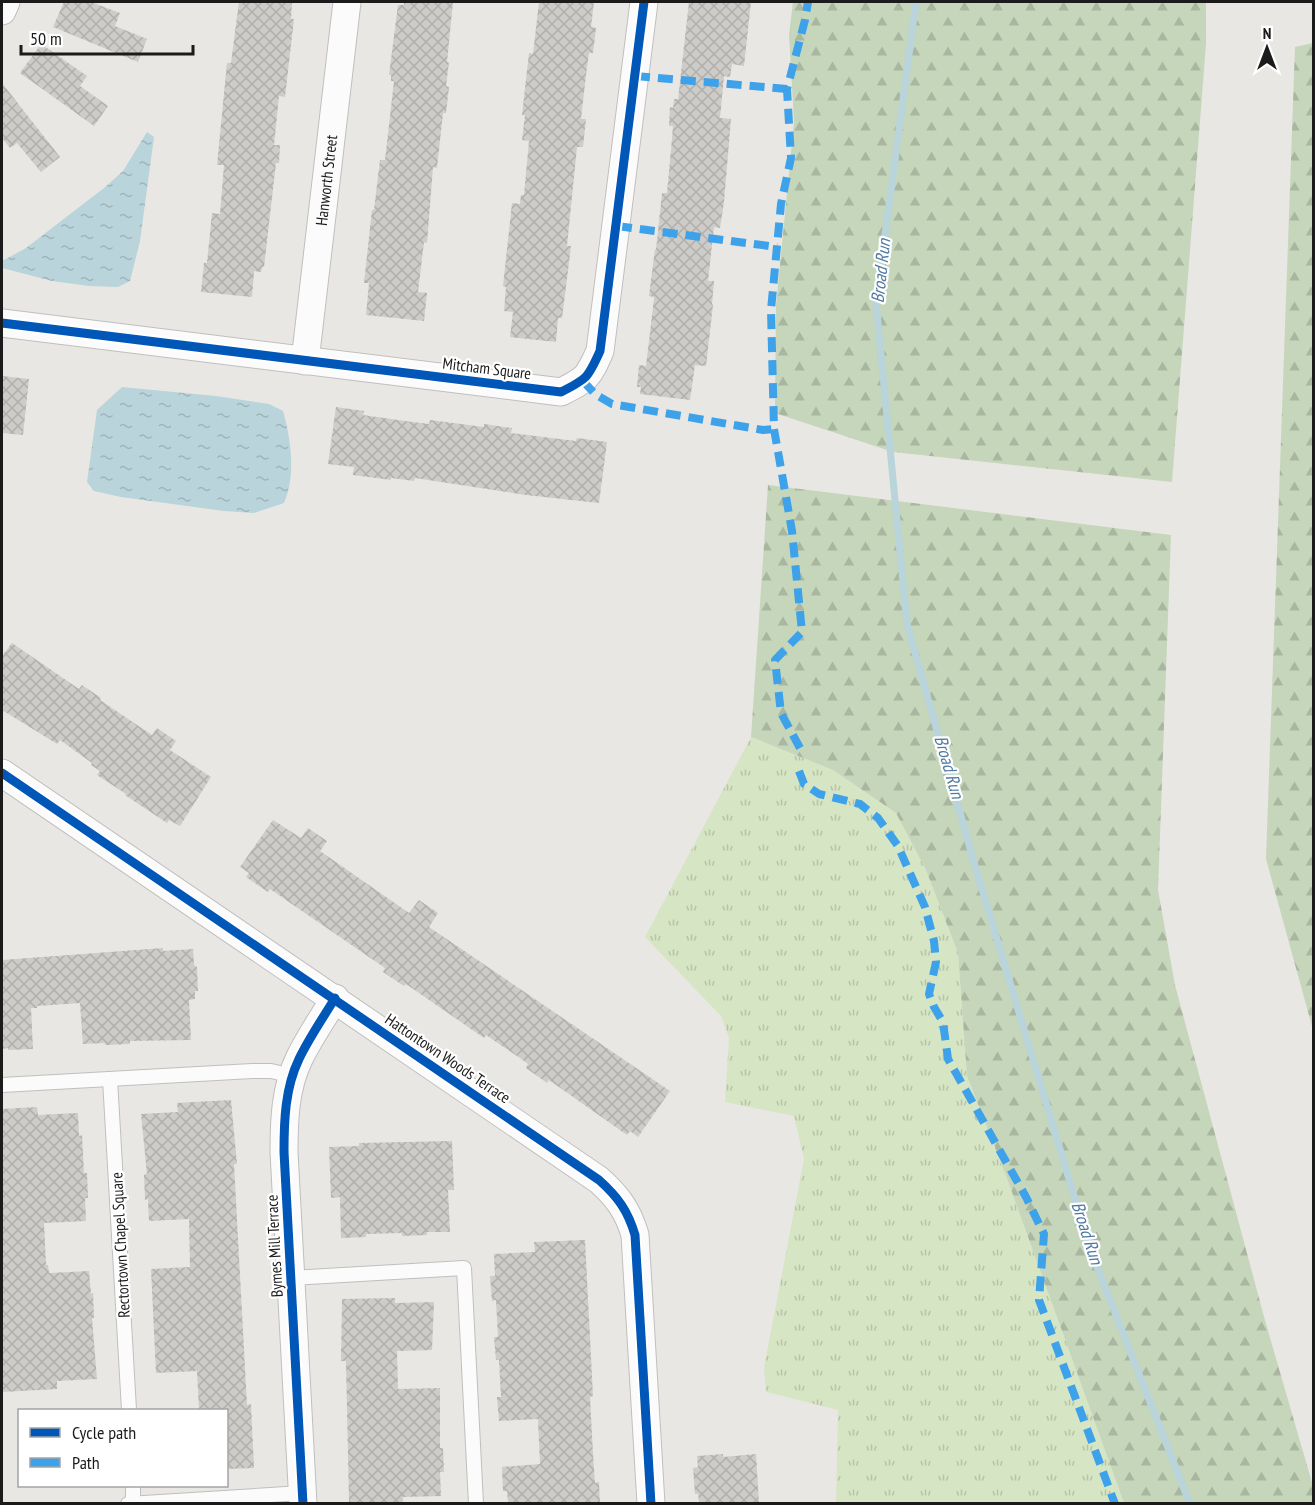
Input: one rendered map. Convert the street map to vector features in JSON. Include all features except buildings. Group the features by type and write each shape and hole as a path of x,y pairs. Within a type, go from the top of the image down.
{"street":[{"path":"2,12 6,2"},
{"name":"Hanworth Street","path":"304,361 348,2"},
{"name":"Mitcham Square","path":"2,323 561,392 583,381 592,369 600,351 644,2"},
{"name":"Hattontown Woods Terrace","path":"2,773 335,998 599,1180 615,1194 624,1206 635,1235 651,1503"},
{"name":"Bymes Mill Terrace","path":"302,1498 284,1132 285,1110 299,1060 335,998"}],"lane":[{"path":"2,1085 252,1071 272,1071 293,1076"},
{"name":"Rectortown Chapel Square","path":"110,1079 129,1409"},
{"path":"291,1278 464,1268 476,1503"},
{"path":"133,1487 134,1503"},
{"path":"128,1503 302,1498"}],"green space":[{"path":"793,2 1206,2 1206,44 1172,482 893,452 775,413 776,305 794,122 789,35"},
{"path":"1314,43 1313,1030 1266,859 1295,47"},
{"path":"768,485 1171,535 1158,890 1175,985 1266,1324 1313,1486 1313,1503 1124,1503 1005,1173 967,1076 958,953 926,870 896,813 833,770 751,737"},
{"path":"751,737 833,770 896,813 926,870 958,953 967,1076 1005,1173 1124,1503 836,1503 838,1410 766,1392 764,1367 804,1159 794,1116 725,1102 729,1038 721,1016 645,937"}],"water":[{"path":"147,132 154,137 140,241 130,281 118,287 89,286 52,281 2,268 2,261 26,248 123,171"},
{"path":"122,387 216,396 269,404 283,411 291,457 290,481 284,503 254,513 121,497 94,491 87,482 97,410"}],"waterway":[{"name":"Broad Run","path":"916,2 876,303 907,624 975,866 1090,1249 1190,1504"}],"marked path":[{"path":"800,748 781,713 775,660 802,632 792,531 774,429 771,310 781,204 791,158 787,89 808,2"},
{"path":"635,76 787,89"},
{"path":"617,226 777,247"},
{"path":"583,381 595,394 612,404 763,430 774,429"},
{"path":"799,771 804,784 819,794 860,804 878,818 898,846 925,907 934,941 936,962 929,994 943,1022 948,1059 1026,1197 1044,1234 1039,1300 1115,1504"}],"cycle path":[{"path":"2,323 561,392 586,377 600,351 644,2"},
{"path":"2,773 599,1180 612,1192 626,1212 635,1235 651,1504"},
{"path":"303,1504 284,1152 285,1117 294,1070 307,1043 335,998"}]}
